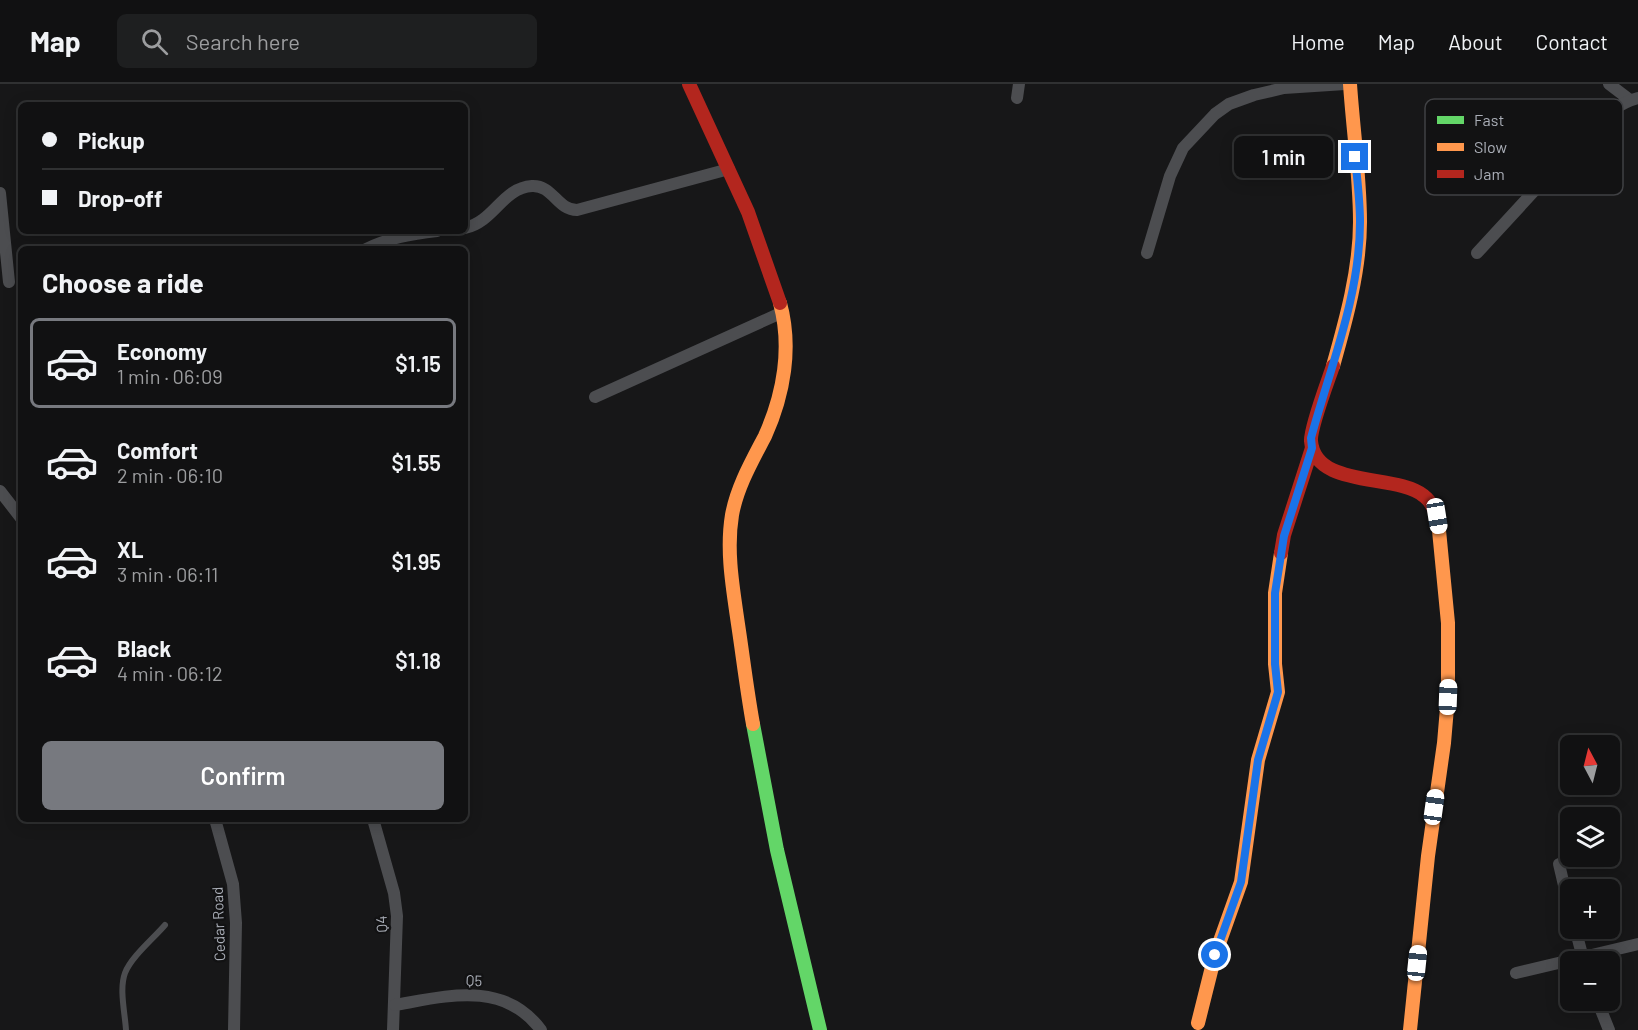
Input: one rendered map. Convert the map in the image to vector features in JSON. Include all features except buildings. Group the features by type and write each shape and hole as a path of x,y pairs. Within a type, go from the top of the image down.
{"street":[{"path":"689,84 754,227 776,286 787,340 785,366 777,404 741,482 733,508 730,534 747,687 765,794 789,911 820,1030"},
{"path":"1017,98 1019,84"},
{"path":"1147,253 1170,176 1183,148 1215,114 1229,104 1284,88 1345,84"},
{"path":"1350,84 1360,222 1356,266 1343,331 1311,438 1312,448 1319,461 1327,468 1409,488 1424,495 1432,504 1437,516 1445,584 1449,664 1447,714 1431,830 1410,1030"},
{"path":"1609,84 1634,99"},
{"path":"468,227 480,223 512,192 522,188 534,186 545,189 563,206 577,210 729,170"},
{"path":"0,193 9,282"},
{"path":"1477,253 1530,195"},
{"path":"371,246 417,234"},
{"path":"595,397 783,312"},
{"path":"1198,1023 1215,955 1241,882 1258,760 1278,692 1275,664 1275,593 1284,536 1312,448"},
{"path":"0,491 18,514"},
{"name":"Cedar Road","path":"216,822 233,884 236,923 234,1030"},
{"name":"Q4","path":"375,822 398,916 393,1030"},
{"path":"1559,864 1563,879"},
{"path":"1614,951 1638,945"},
{"path":"1516,973 1560,964"},
{"name":"Q5","path":"395,1005 444,996 474,994 510,1003 525,1012 541,1030"},
{"path":"1601,1011 1609,1030"}],"lane":[{"path":"126,1030 124,974 129,965 165,925"}],"traffic: fast":[{"path":"753,724 777,850 820,1030"}],"traffic: slow":[{"path":"1333,366 1343,331 1358,258 1359,188 1350,84"},
{"path":"753,724 732,584 730,529 737,494 772,420 781,387 786,353 784,320 780,303"},
{"path":"1410,1030 1448,696 1448,623 1438,520"},
{"path":"1198,1023 1215,955 1241,882 1258,760 1278,692 1275,664 1275,593 1281,553"}],"traffic: jam":[{"path":"689,84 748,212 780,303"},
{"path":"1333,366 1311,435 1316,456 1326,467 1341,473 1411,489 1429,501 1438,520"},
{"path":"1281,553 1284,535 1312,448"}],"route":[{"path":"1215,955 1241,882 1258,760 1278,692 1274,637 1275,593 1284,536 1312,448 1311,438 1343,331 1356,266 1360,222 1355,157"}]}
